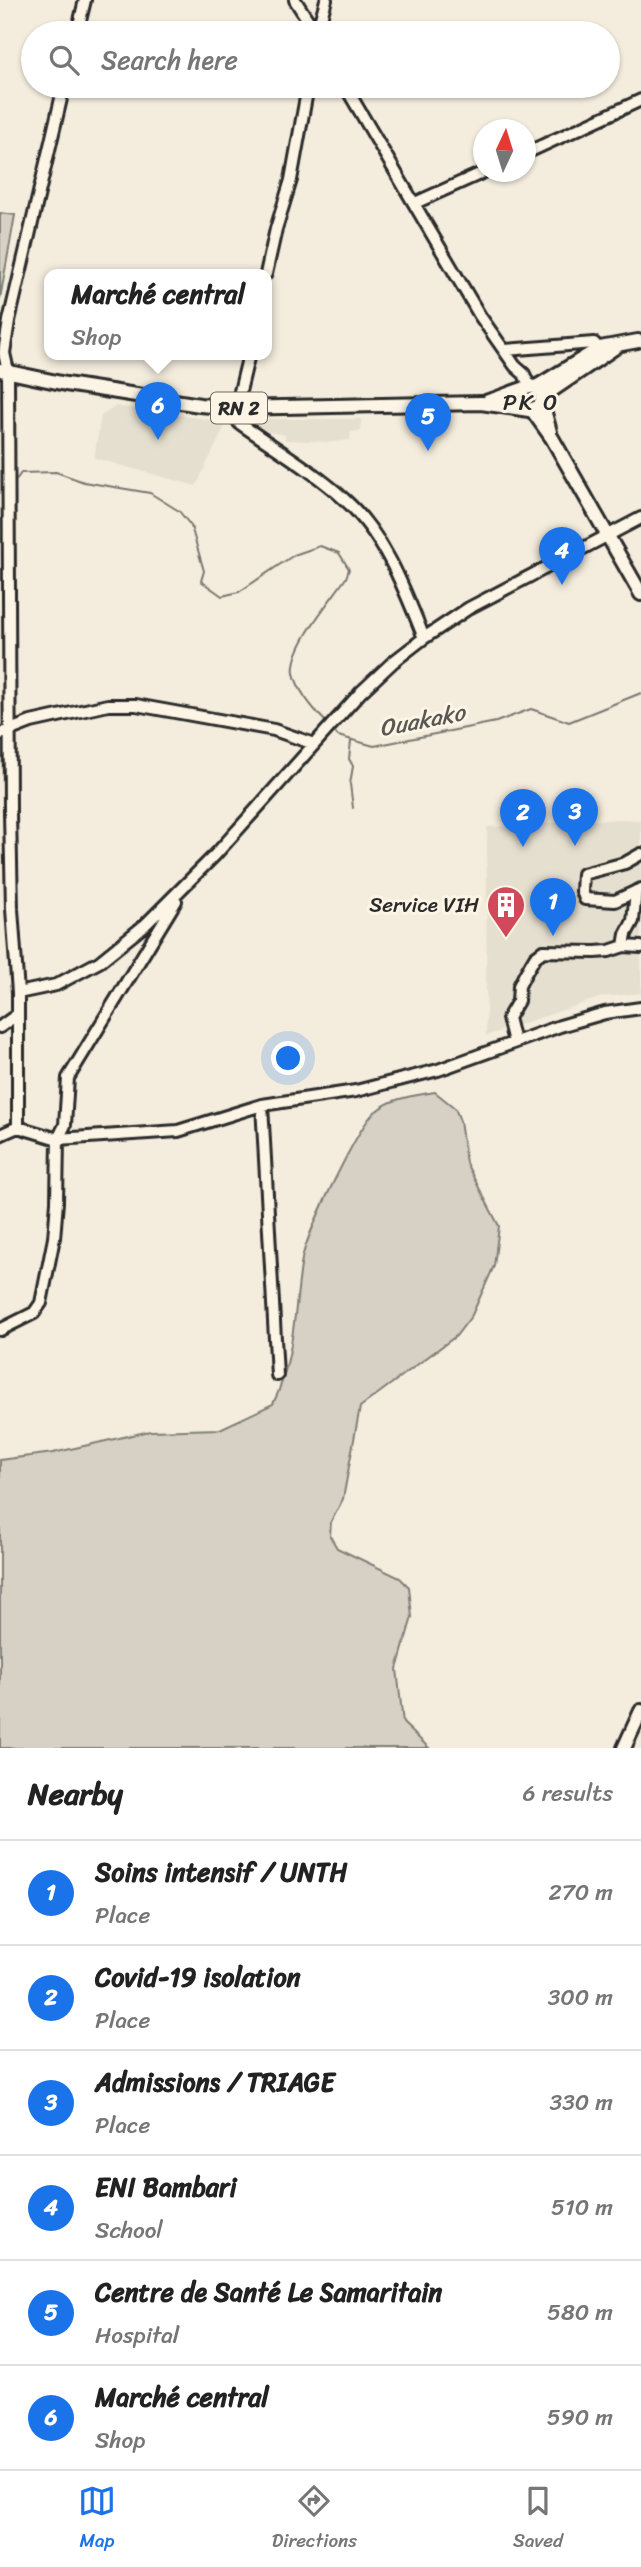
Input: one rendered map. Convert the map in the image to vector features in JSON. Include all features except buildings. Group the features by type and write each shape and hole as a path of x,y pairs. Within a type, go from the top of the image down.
{"main road":[{"path":"640,338 602,352 531,396 641,594"},
{"name":"RN 2","path":"4,370 65,384 236,408 481,403 531,396"},
{"name":"RN 2","path":"481,403 531,396"},
{"path":"624,1748 641,1711"}],"street":[{"path":"80,21 85,0"},
{"path":"295,0 309,21"},
{"path":"320,21 326,0"},
{"path":"18,1127 18,993 5,732 4,566 8,463 4,419 4,353 9,321 61,98"},
{"path":"267,269 290,180 306,98"},
{"path":"352,98 480,316 515,366 524,374 531,396"},
{"path":"536,148 641,100"},
{"path":"415,203 473,177"},
{"path":"505,350 594,343 602,352"},
{"path":"248,360 236,408 239,423 344,499 370,528 404,587 424,638"},
{"path":"18,993 56,985 99,962 145,925 216,854 361,692 424,638 469,608 641,518"},
{"path":"5,732 30,722 108,705 136,705 274,730 314,744"},
{"path":"639,890 615,901 585,899 582,880 583,874 625,863 641,854"},
{"path":"0,1330 34,1313 41,1303 54,1238 58,1139 65,1125 68,1078 186,884"},
{"path":"624,946 639,890"},
{"path":"514,1042 508,1018 518,1001 519,986 535,957 543,951 594,952 624,946 641,947"},
{"path":"0,1135 18,1127 58,1139 178,1131 262,1105 368,1087 438,1070 605,1013 641,1008"},
{"path":"0,1027 18,1014"},
{"path":"262,1105 277,1375"}],"shaded area":[{"path":"0,213 15,215 0,299"},
{"path":"116,406 227,422 196,486 94,458 101,416"},
{"path":"259,419 361,419 361,431 351,432 350,440 285,440 285,435 258,430"},
{"path":"641,820 641,993 602,997 486,1036 487,827"},
{"path":"435,1092 455,1108 460,1121 466,1163 499,1226 494,1266 472,1315 456,1336 360,1407 343,1499 331,1522 330,1536 337,1548 400,1578 409,1587 412,1617 397,1669 403,1723 429,1748 0,1748 0,1460 53,1453 150,1431 220,1429 273,1404 290,1351 302,1259 322,1206 345,1158 375,1112 396,1100"}],"waterway":[{"name":"Ouakako","path":"14,483 21,473 56,472 84,482 150,493 179,511 191,526 204,571 201,581 222,596 239,592 294,555 320,546 339,553 349,569 346,578 305,637 294,662 294,673 299,687 327,723"},
{"name":"Ouakako","path":"333,730 338,736 374,746 496,722 531,709 569,722 641,693"},
{"path":"351,741 349,759 353,766 350,784 353,808"}],"place":[{"name":"Marché central","path":"158,440"},
{"name":"Centre de Santé Le Samaritain","path":"428,451"},
{"name":"ENI Bambari","path":"562,585"},
{"name":"Admissions / TRIAGE","path":"575,846"},
{"name":"Covid-19 isolation","path":"523,847"},
{"name":"Soins intensif / UNTH","path":"553,936"},
{"name":"Service VIH","path":"506,939"}],"district":[{"name":"PK 0","path":"531,402"}]}
